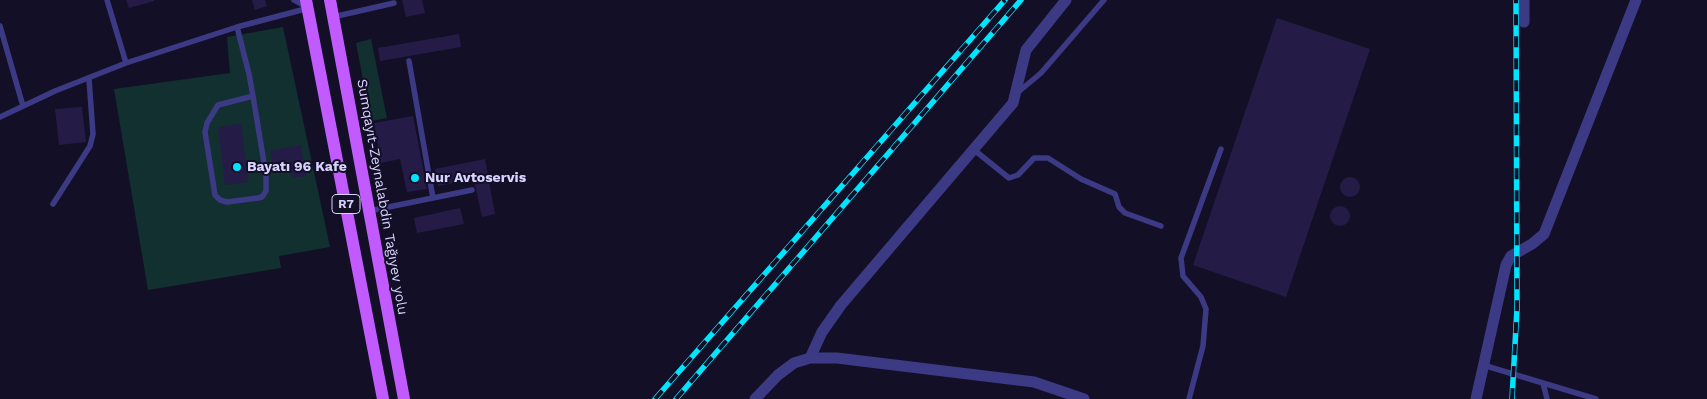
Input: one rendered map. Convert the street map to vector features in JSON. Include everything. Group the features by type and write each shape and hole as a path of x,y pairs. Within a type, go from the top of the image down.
{"main road":[{"name":"Sumqayıt-Zeynalabdin Tağıyev yolu","path":"330,0 404,399"},
{"name":"R7","path":"308,4 383,399"}],"street":[{"path":"810,358 822,332 841,305 1005,114 1016,95 1026,50 1066,0"},
{"path":"1524,0 1524,22"},
{"path":"1476,399 1506,265 1512,256 1544,234 1636,0"},
{"path":"755,399 778,375 794,363 810,358 837,358 1034,382 1084,399"}],"lane":[{"path":"107,0 126,63"},
{"path":"294,0 308,4"},
{"path":"1016,95 1041,72 1104,0"},
{"path":"334,17 394,3"},
{"path":"0,117 126,63 308,4"},
{"path":"0,26 24,106"},
{"path":"237,27 252,96 266,175 266,191 262,197 227,202 214,195 205,132 207,123 218,105 252,96"},
{"path":"409,61 432,198"},
{"path":"54,204 93,134 89,78"},
{"path":"973,149 1009,178 1018,175 1034,158 1048,158 1080,179 1115,194 1119,207 1125,213 1161,226"},
{"path":"1189,399 1204,346 1206,309 1201,297 1183,276 1181,258 1221,150"},
{"path":"369,211 472,190"},
{"path":"1483,365 1596,399"},
{"path":"1543,383 1547,399"}],"green space":[{"path":"283,27 330,247 279,256 281,268 148,290 114,89 230,73 227,37"},
{"path":"371,39 387,118 371,121 356,43"}],"building":[{"path":"126,0 154,0 154,1 129,8"},
{"path":"252,0 265,0 267,6 255,10"},
{"path":"402,0 422,0 425,13 406,17"},
{"path":"1277,18 1370,49 1286,297 1193,265"},
{"path":"459,34 461,47 380,61 378,48"},
{"path":"82,107 86,142 59,145 55,109"},
{"path":"413,116 427,189 407,192 400,159 381,163 374,123"},
{"path":"241,124 248,182 225,185 218,127"},
{"path":"301,145 306,176 292,178 290,163 281,164 282,171 274,172 270,151"},
{"path":"485,159 495,214 482,217 474,179 438,186 435,169"},
{"path":"1350,177 1357,180 1360,187 1357,194 1350,197 1343,194 1340,187 1343,180"},
{"path":"1340,206 1347,209 1350,216 1347,223 1340,226 1333,223 1330,216 1333,209"},
{"path":"460,208 464,224 417,233 414,218"}],"railway":[{"path":"655,399 1005,0"},
{"path":"676,399 1021,0"},
{"path":"1512,399 1517,308 1516,0"}],"place":[{"name":"Bayatı 96 Kafe","path":"237,167"},
{"name":"Nur Avtoservis","path":"415,178"}]}
